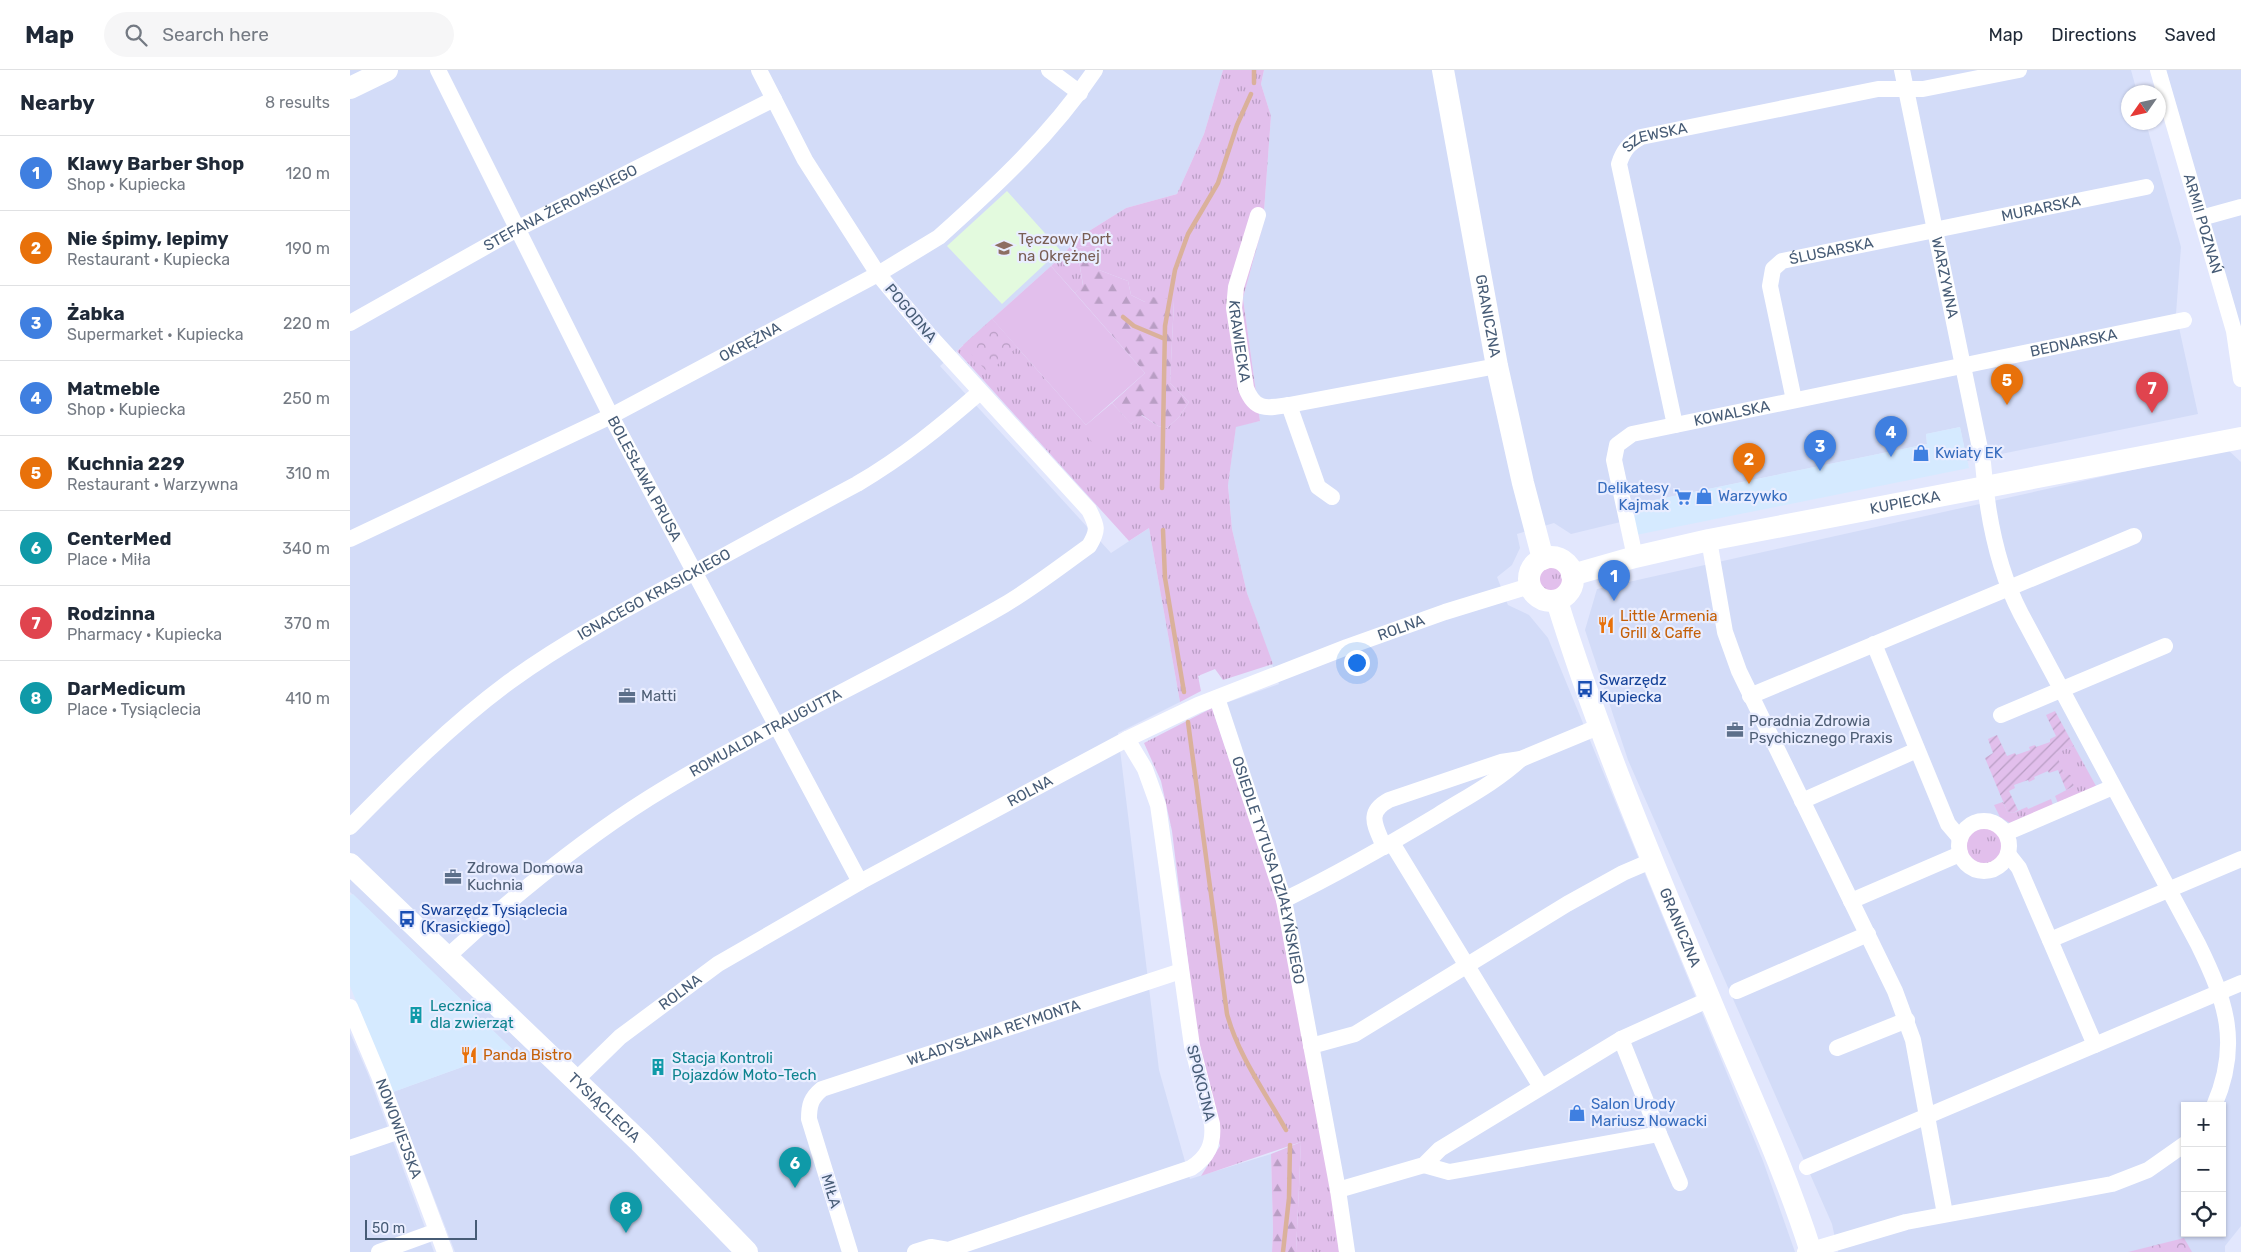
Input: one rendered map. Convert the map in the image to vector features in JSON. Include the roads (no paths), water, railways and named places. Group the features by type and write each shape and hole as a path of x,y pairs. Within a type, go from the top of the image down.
{"street":[{"path":"350,88 387,70"},
{"name":"BOLESŁAWA PRUSA","path":"438,70 611,416 860,882"},
{"name":"POGODNA","path":"759,70 804,160 878,274 906,309 980,392 1089,510 1097,530"},
{"path":"1050,70 1080,93"},
{"name":"OKRĘŻNA","path":"350,539 611,416 878,274 940,236 1012,171 1080,93 1095,70"},
{"name":"GRANICZNA","path":"1443,70 1497,366 1519,466 1543,559"},
{"name":"WARZYWNA","path":"1902,70 1983,463 1985,486 1999,556 2018,609 2198,944 2220,991 2227,1014 2230,1050 2225,1077 2216,1102"},
{"name":"SZEWSKA","path":"1675,425 1619,164 1624,150 1641,137 1878,89 1923,89 2019,70"},
{"name":"ARMII POZNAŃ","path":"2158,70 2201,218 2237,330 2241,379"},
{"name":"STEFANA ŻEROMSKIEGO","path":"350,323 517,229 774,99"},
{"name":"MURARSKA","path":"1934,229 2146,187"},
{"path":"2201,218 2241,207"},
{"name":"KRAWIECKA","path":"1258,215 1236,287 1234,308 1246,388 1254,403 1266,408 1289,405 1497,366"},
{"name":"ŚLUSARSKA","path":"1794,400 1770,286 1773,269 1789,258 1934,229"},
{"name":"BEDNARSKA","path":"1963,365 2184,320"},
{"name":"KOWALSKA","path":"1635,557 1614,460 1614,449 1619,442 1632,434 1963,365"},
{"name":"IGNACEGO KRASICKIEGO","path":"350,828 426,751 508,683 592,627 857,484 894,462 922,442 980,392"},
{"path":"1289,405 1318,486 1332,497"},
{"name":"KUPIECKA","path":"1572,574 1709,540 2241,438"},
{"name":"ROMUALDA TRAUGUTTA","path":"447,958 521,891 607,826 678,781 1005,604 1089,546 1097,530"},
{"path":"1750,696 2134,536"},
{"path":"1709,540 1725,632 1750,696 1868,934 1907,1020 1915,1049 1945,1214"},
{"path":"1553,558 1563,561 1570,568 1572,574 1573,583 1569,592 1557,601 1542,599 1534,593 1530,586 1529,578 1532,569 1543,559 1553,558"},
{"name":"ROLNA","path":"575,1081 620,1037 718,964 860,882 1168,717 1347,647 1445,612 1530,586"},
{"name":"GRANICZNA","path":"1557,601 1598,727 1651,861 1784,1175 1809,1252"},
{"path":"1852,901 1960,846 1969,825 1984,820 1999,825 2006,833 2010,846 2008,854 2000,866 1984,871 1969,867 1960,846 1948,824 1874,644"},
{"path":"2001,715 2165,646"},
{"name":"OSIEDLE TYTUSA DZIAŁYŃSKIEGO","path":"1217,698 1284,900 1338,1190 1347,1252"},
{"path":"1541,1087 1466,965 1388,845 1374,820 1374,813 1381,804 1501,762 1520,759 1598,727"},
{"name":"SPOKOJNA","path":"916,1252 932,1247 948,1251 1191,1168 1207,1154 1213,1135 1212,1124 1192,1046 1158,805 1145,769 1127,739"},
{"path":"1802,801 1918,750"},
{"path":"1284,900 1329,878 1388,845 1504,775 1520,759"},
{"path":"2006,833 2113,787"},
{"path":"2008,854 2019,868 2095,1045"},
{"path":"2050,940 2241,859"},
{"path":"1311,1046 1355,1034 1568,904 1623,873 1651,861"},
{"name":"TYSIĄCLECIA","path":"350,864 681,1184 747,1252"},
{"path":"1737,991 1868,934"},
{"name":"WŁADYSŁAWA REYMONTA","path":"810,1101 822,1089 1181,971"},
{"path":"1807,1167 2241,983"},
{"path":"1338,1190 1424,1165 1440,1149 1620,1039 1710,999"},
{"name":"NOWOWIEJSKA","path":"350,1007 400,1131 444,1252"},
{"path":"1837,1048 1907,1020"},
{"path":"1620,1039 1680,1183"},
{"name":"MIŁA","path":"810,1101 809,1119 850,1252"},
{"path":"350,1148 400,1131"},
{"path":"1424,1165 1449,1172 1659,1134"},
{"path":"1809,1252 1892,1226 1945,1214 2121,1181 2153,1168 2181,1147"},
{"path":"379,1252 437,1231"}],"waterway":[{"path":"1254,70 1254,83"},
{"path":"1162,488 1165,326 1175,270 1188,234 1218,183 1237,125 1251,94"},
{"path":"1123,317 1134,326 1165,339"},
{"path":"1163,530 1165,578 1184,692"},
{"path":"1188,722 1227,1014 1245,1059 1286,1130"},
{"path":"1283,1252 1289,1198 1290,1145"}],"place":[{"name":"Tęczowy Port na Okrężnej","path":"1004,248"},
{"name":"Kuchnia 229","path":"2007,405"},
{"name":"Rodzinna","path":"2152,413"},
{"name":"Kwiaty EK","path":"1921,453"},
{"name":"Matmeble","path":"1891,457"},
{"name":"Żabka","path":"1820,471"},
{"name":"Nie śpimy, lepimy","path":"1749,484"},
{"name":"Warzywko","path":"1704,496"},
{"name":"Delikatesy Kajmak","path":"1683,497"},
{"name":"Klawy Barber Shop","path":"1614,601"},
{"name":"Little Armenia Grill & Caffe","path":"1606,625"},
{"name":"Swarzędz Kupiecka","path":"1585,689"},
{"name":"Matti","path":"627,696"},
{"name":"Poradnia Zdrowia Psychicznego Praxis","path":"1735,730"},
{"name":"Zdrowa Domowa Kuchnia","path":"453,877"},
{"name":"Swarzędz Tysiąclecia (Krasickiego)","path":"407,919"},
{"name":"Lecznica dla zwierząt","path":"416,1015"},
{"name":"Panda Bistro","path":"469,1055"},
{"name":"Stacja Kontroli Pojazdów Moto-Tech","path":"658,1067"},
{"name":"Salon Urody Mariusz Nowacki","path":"1577,1113"},
{"name":"CenterMed","path":"795,1188"},
{"name":"DarMedicum","path":"626,1233"}]}
